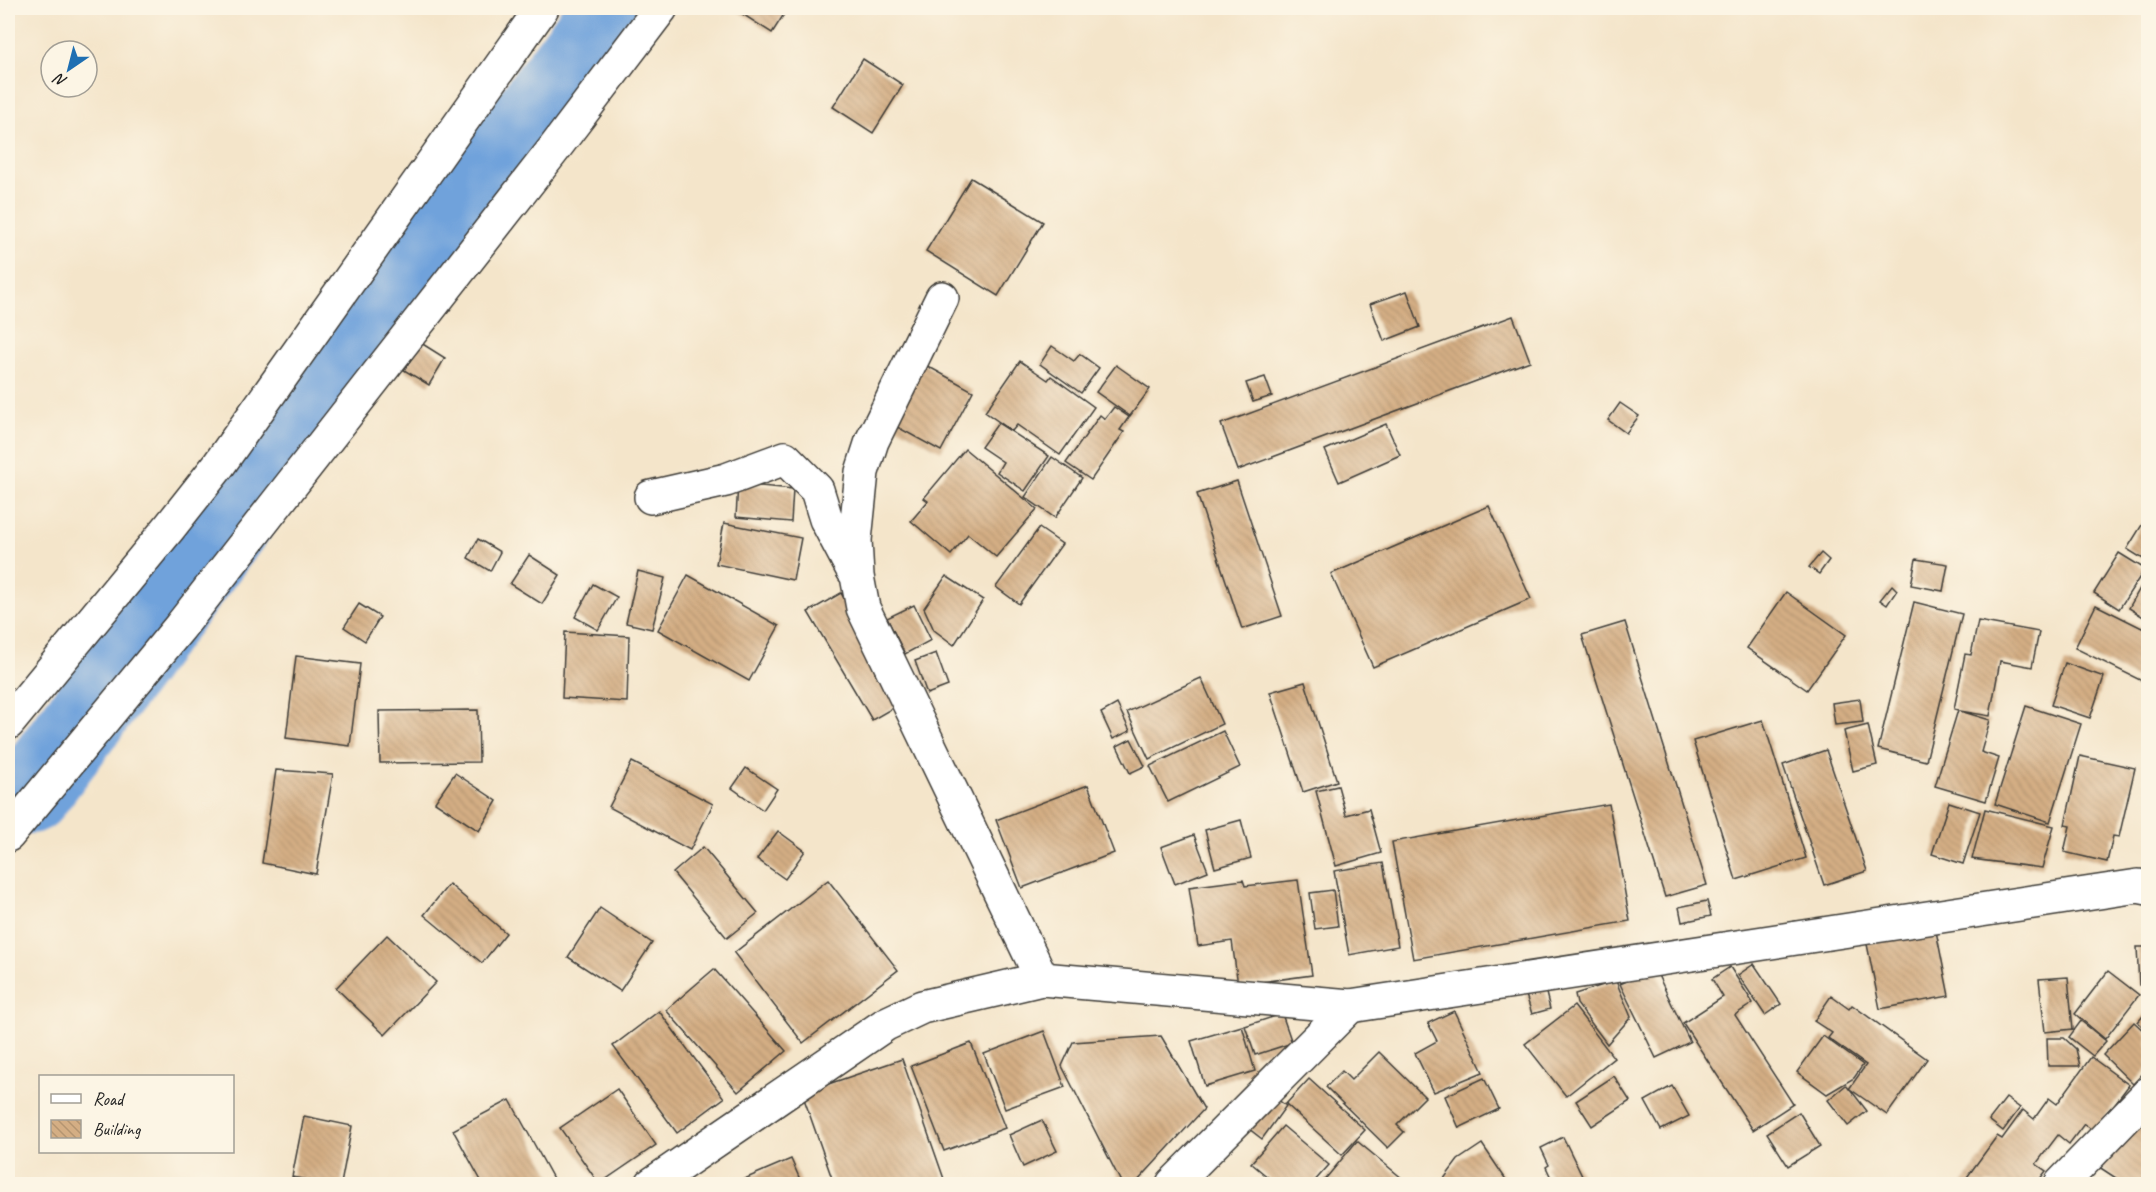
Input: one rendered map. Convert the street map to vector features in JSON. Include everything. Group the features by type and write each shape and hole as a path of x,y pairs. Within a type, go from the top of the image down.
{"street":[{"path":"8,723 218,466 542,8"},
{"path":"8,835 180,627 661,8"},
{"path":"942,298 872,441 862,472 855,540 857,576 867,617 1042,980"},
{"path":"651,497 726,480 785,458 817,490 826,519 857,576"},
{"path":"652,1185 886,1024 922,1007 1042,980 1350,1006 2138,886 2148,888"},
{"path":"1173,1185 1350,1006"},
{"path":"2061,1185 2148,1094"}],"building":[{"path":"733,8 788,8 772,33"},
{"path":"863,59 903,85 873,133 833,107"},
{"path":"971,178 1043,222 998,296 926,251"},
{"path":"1407,291 1420,327 1384,341 1370,304"},
{"path":"1513,316 1530,361 1238,470 1221,424"},
{"path":"421,343 445,358 429,385 404,370"},
{"path":"1052,346 1074,361 1080,354 1099,368 1081,393 1040,364"},
{"path":"1020,361 1048,380 1051,376 1094,407 1060,455 1017,425 1012,431 985,412"},
{"path":"920,362 973,391 941,451 888,422"},
{"path":"1116,365 1150,389 1130,416 1096,392"},
{"path":"1265,377 1272,396 1253,402 1246,383"},
{"path":"1620,403 1639,416 1626,433 1608,420"},
{"path":"1114,407 1129,417 1120,430 1124,432 1091,480 1066,463 1100,415 1105,419"},
{"path":"998,423 1049,456 1025,491 997,472 1003,462 981,447"},
{"path":"1386,424 1400,455 1339,482 1325,450"},
{"path":"965,449 1037,509 996,557 968,534 951,555 911,521 928,501 924,498"},
{"path":"1052,457 1082,478 1055,518 1025,497"},
{"path":"1237,481 1282,616 1242,629 1197,494"},
{"path":"738,484 793,489 791,522 736,517"},
{"path":"1489,506 1531,599 1373,667 1331,574"},
{"path":"2145,520 2148,522 2148,562 2127,549"},
{"path":"724,523 801,538 793,580 716,564"},
{"path":"1039,528 1062,544 1019,604 996,587"},
{"path":"478,539 500,552 490,571 468,558"},
{"path":"1821,553 1829,560 1819,574 1809,567"},
{"path":"2119,553 2145,569 2119,609 2094,593"},
{"path":"529,555 560,575 542,604 510,584"},
{"path":"1916,559 1948,564 1943,591 1911,585"},
{"path":"638,571 665,578 652,629 626,623"},
{"path":"2148,574 2148,620 2129,608"},
{"path":"688,575 779,626 749,681 658,630"},
{"path":"946,576 983,600 954,645 934,630 924,608"},
{"path":"593,584 617,597 598,630 575,617"},
{"path":"1892,585 1897,590 1887,605 1880,600"},
{"path":"1786,592 1846,635 1807,690 1747,648"},
{"path":"841,593 905,701 872,720 808,612"},
{"path":"1914,602 1962,614 1926,761 1878,749"},
{"path":"359,604 380,617 365,641 344,627"},
{"path":"914,605 931,640 905,654 887,618"},
{"path":"2096,605 2148,631 2148,668 2142,681 2075,648"},
{"path":"1978,621 2039,632 2032,667 2000,661 1990,716 1960,711 1990,720 1981,752 1999,758 1986,801 1935,786 1958,710 1954,709 1965,654 1971,655"},
{"path":"1625,622 1707,885 1665,897 1582,635"},
{"path":"565,632 629,636 627,702 562,698"},
{"path":"936,653 948,686 927,694 915,661"},
{"path":"296,656 360,664 350,746 286,738"},
{"path":"2065,663 2104,677 2090,718 2051,705"},
{"path":"1201,678 1222,724 1149,759 1127,712"},
{"path":"1305,682 1337,781 1303,792 1270,692"},
{"path":"1860,699 1863,722 1835,725 1832,703"},
{"path":"1117,704 1130,731 1113,739 1101,713"},
{"path":"2026,706 2081,724 2050,822 1995,804"},
{"path":"478,710 479,762 380,763 379,711"},
{"path":"1763,720 1806,858 1736,880 1693,741"},
{"path":"1868,725 1877,765 1853,771 1844,731"},
{"path":"1223,731 1240,767 1168,802 1150,766"},
{"path":"1131,739 1145,766 1130,773 1117,746"},
{"path":"1826,750 1867,871 1824,885 1783,765"},
{"path":"2080,756 2135,768 2119,837 2113,836 2107,862 2064,852 2070,826 2065,825"},
{"path":"632,762 713,804 690,850 609,807"},
{"path":"746,768 777,789 763,810 732,788"},
{"path":"276,770 333,774 316,874 262,863"},
{"path":"455,773 497,801 479,831 435,802"},
{"path":"1088,785 1114,853 1022,888 996,820"},
{"path":"1338,786 1346,815 1369,809 1381,853 1336,866 1316,791"},
{"path":"1949,802 1980,812 1963,864 1932,854"},
{"path":"1609,804 1630,921 1413,959 1392,842"},
{"path":"1985,809 2054,826 2042,868 1972,859"},
{"path":"1241,820 1251,858 1215,868 1205,830"},
{"path":"778,831 805,851 785,879 757,859"},
{"path":"1194,835 1208,871 1175,884 1161,847"},
{"path":"703,847 758,913 727,938 673,873"},
{"path":"1383,863 1398,946 1349,955 1334,871"},
{"path":"828,880 898,970 803,1043 734,953"},
{"path":"1243,880 1245,886 1298,880 1312,975 1238,985 1232,941 1198,946 1189,887"},
{"path":"449,884 506,933 482,963 424,915"},
{"path":"1333,890 1338,926 1315,929 1310,893"},
{"path":"1707,901 1711,916 1682,922 1679,907"},
{"path":"600,908 652,943 620,991 568,957"},
{"path":"1936,931 1949,996 1880,1009 1867,944"},
{"path":"387,935 436,982 385,1035 336,988"},
{"path":"2137,947 2148,947 2148,984 2139,985"},
{"path":"1754,964 1781,1004 1765,1015 1738,975"},
{"path":"1730,967 1753,1003 1735,1015 1793,1104 1753,1130 1683,1023 1723,997 1712,979"},
{"path":"714,969 786,1051 738,1092 666,1010"},
{"path":"1655,969 1690,1042 1656,1058 1620,984"},
{"path":"2108,971 2139,995 2105,1039 2075,1014"},
{"path":"2068,977 2073,1029 2045,1032 2039,979"},
{"path":"1616,981 1631,1017 1607,1044 1577,1004 1575,994"},
{"path":"1545,989 1550,1009 1532,1014 1526,995"},
{"path":"1831,996 1849,1009 1852,1005 1927,1059 1887,1115 1850,1089 1867,1111 1848,1126 1828,1100 1846,1085 1849,1089 1866,1065 1828,1038 1832,1033 1814,1021"},
{"path":"1574,1006 1614,1058 1566,1096 1525,1044"},
{"path":"2148,1010 2148,1032 2138,1022"},
{"path":"659,1011 724,1098 677,1133 613,1046"},
{"path":"1454,1011 1483,1072 1434,1092 1415,1053 1437,1041 1428,1023"},
{"path":"1282,1014 1292,1043 1255,1055 1245,1026"},
{"path":"2081,1021 2106,1041 2093,1056 2069,1037"},
{"path":"2134,1022 2148,1035 2148,1068 2133,1084 2103,1055"},
{"path":"1242,1026 1255,1071 1205,1086 1191,1041"},
{"path":"1044,1031 1065,1087 1005,1109 984,1054"},
{"path":"1161,1036 1204,1109 1135,1184 1122,1184 1062,1066 1073,1042"},
{"path":"1823,1036 1863,1065 1854,1078 1827,1094 1797,1072"},
{"path":"2047,1038 2064,1038 2076,1049 2080,1066 2048,1066"},
{"path":"971,1043 1005,1128 944,1151 911,1066"},
{"path":"1379,1052 1425,1097 1397,1125 1404,1132 1388,1148 1326,1087 1342,1071 1351,1080"},
{"path":"2091,1057 2129,1085 2094,1131 2084,1124 2069,1144 2058,1135 2036,1164 2046,1171 2036,1184 1962,1184 1997,1136 2002,1139 2023,1110 2034,1119 2049,1098 2057,1104"},
{"path":"902,1059 944,1179 929,1184 834,1184 802,1093"},
{"path":"1614,1076 1630,1101 1592,1126 1576,1101"},
{"path":"1484,1078 1499,1109 1459,1128 1445,1096"},
{"path":"1309,1079 1365,1130 1342,1155 1286,1104"},
{"path":"1672,1086 1689,1116 1661,1130 1645,1101"},
{"path":"617,1089 656,1145 599,1184 560,1128"},
{"path":"1273,1096 1286,1106 1262,1139 1248,1128"},
{"path":"2006,1098 2020,1108 2003,1131 1989,1120"},
{"path":"510,1100 556,1184 483,1184 453,1130"},
{"path":"2148,1101 2148,1171 2139,1184 2125,1184 2093,1163"},
{"path":"1799,1112 1820,1146 1788,1166 1767,1133"},
{"path":"304,1116 352,1126 341,1184 328,1184 292,1177"},
{"path":"1042,1120 1057,1151 1023,1167 1009,1135"},
{"path":"1283,1126 1329,1165 1312,1184 1276,1184 1251,1163"},
{"path":"1563,1137 1582,1176 1566,1184 1554,1184 1541,1148"},
{"path":"1357,1141 1409,1184 1321,1184"},
{"path":"1482,1144 1509,1184 1440,1184 1458,1160"},
{"path":"791,1159 802,1184 735,1183"}],"waterway":[{"path":"29,793 613,8"}]}
